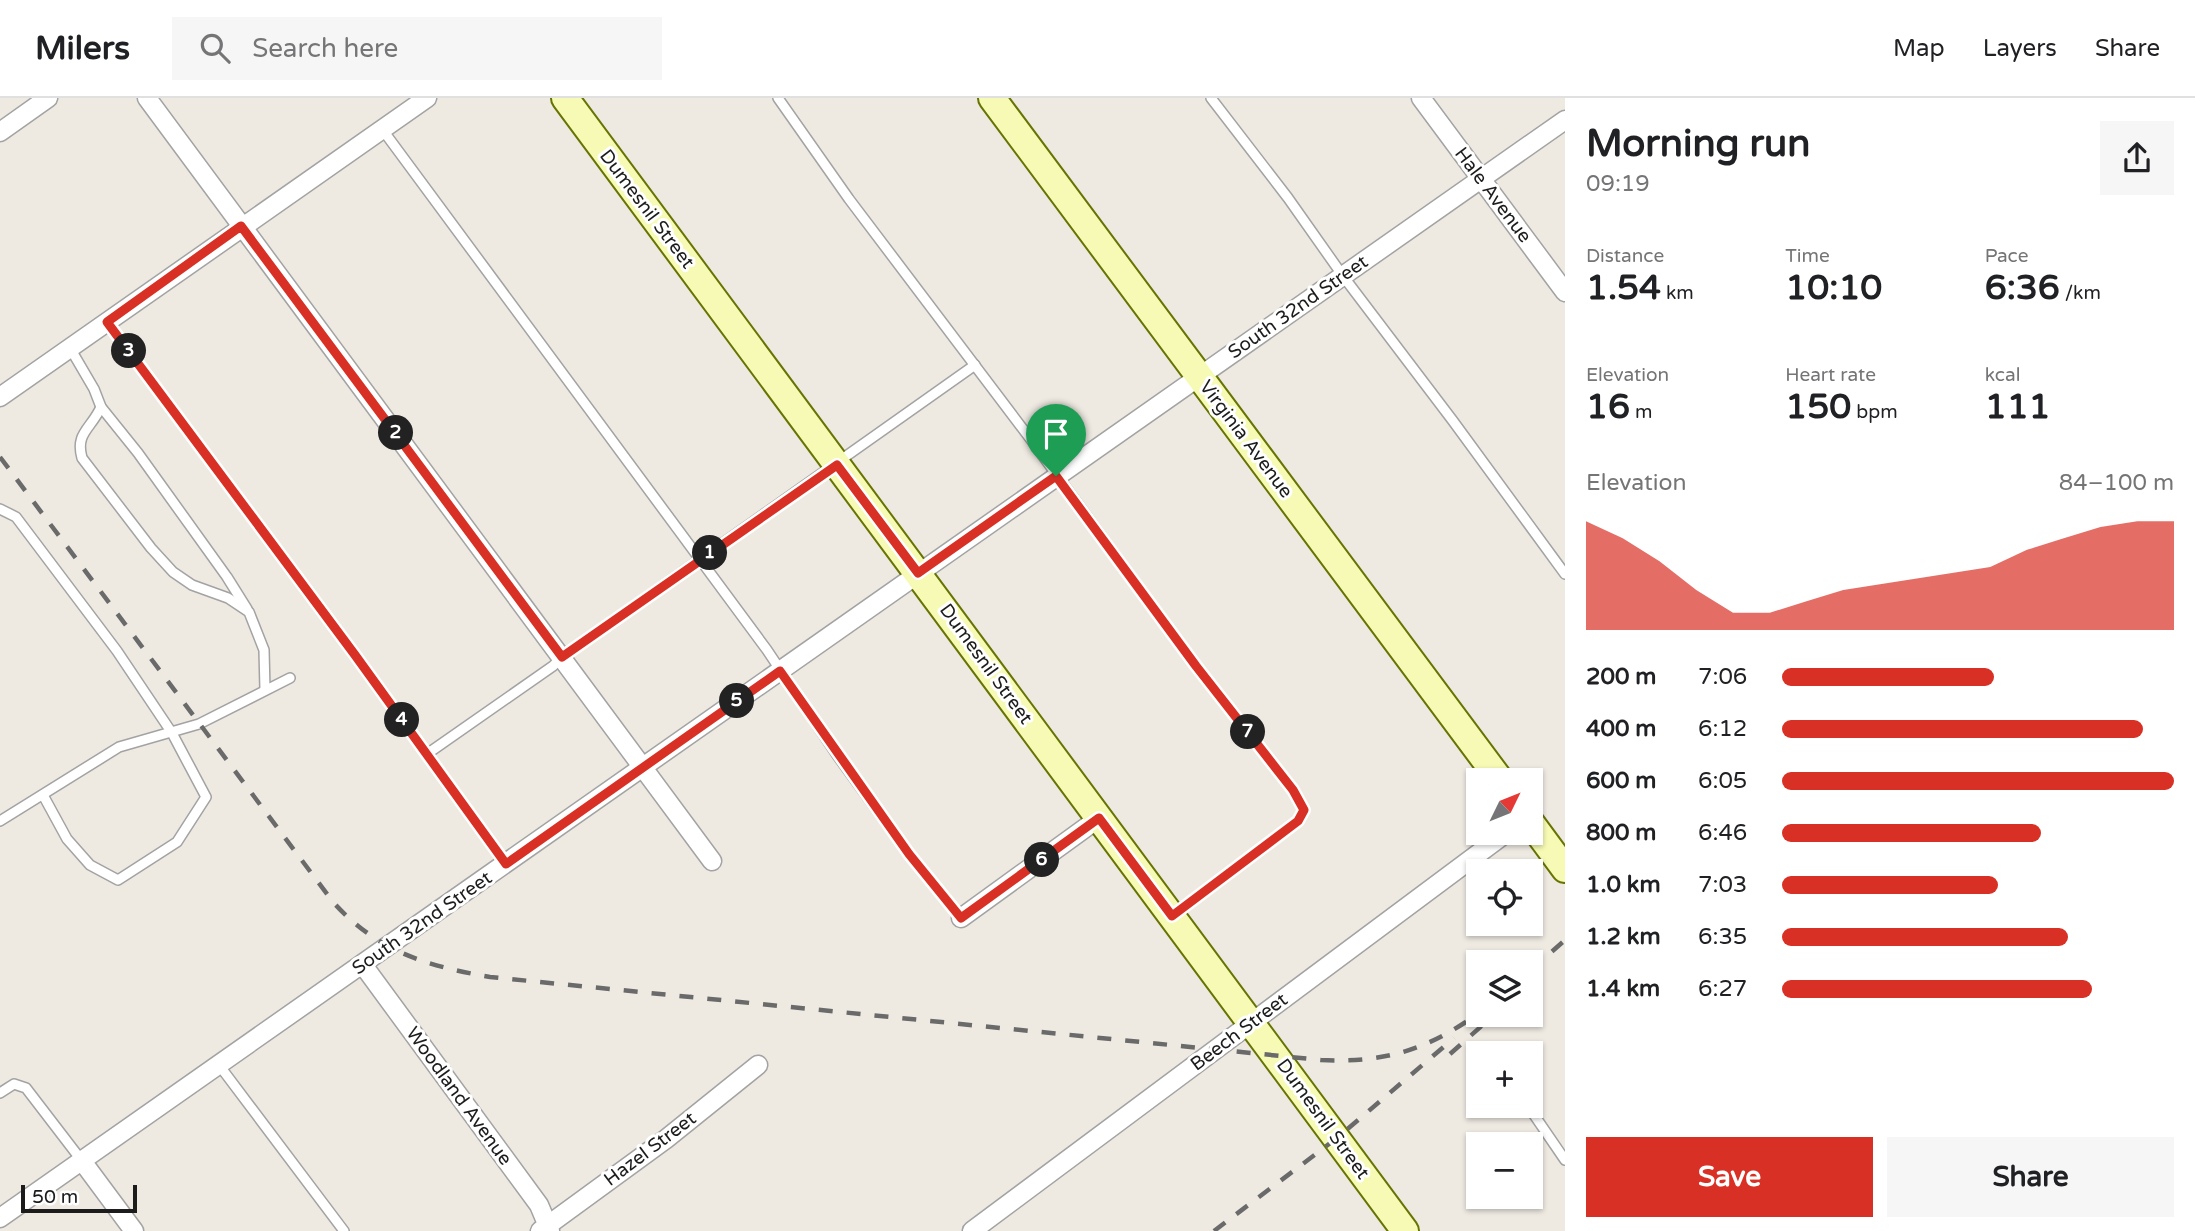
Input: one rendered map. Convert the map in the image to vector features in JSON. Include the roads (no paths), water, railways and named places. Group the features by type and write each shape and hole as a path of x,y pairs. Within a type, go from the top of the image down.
{"main road":[{"name":"Dumesnil Street","path":"565,98 1405,1231"},
{"name":"Virginia Avenue","path":"992,98 1491,768"},
{"path":"1544,841 1565,869"}],"street":[{"path":"0,132 48,98"},
{"path":"147,98 712,861"},
{"path":"0,397 426,98"},
{"name":"Hale Avenue","path":"1421,98 1565,292"},
{"name":"South 32nd Street","path":"0,1218 1565,120"},
{"path":"961,918 1099,818"},
{"name":"Beech Street","path":"972,1231 1490,845"},
{"name":"Woodland Avenue","path":"363,965 539,1205 546,1229"},
{"name":"Hazel Street","path":"546,1229 666,1139 758,1065"},
{"path":"82,1161 134,1231"}],"lane":[{"path":"778,98 849,199 975,365 1196,666 1293,790 1304,810 1298,821 1172,916"},
{"path":"1211,98 1288,198 1565,574"},
{"path":"382,130 767,650 909,854 961,918"},
{"path":"107,322 506,864"},
{"path":"69,348 94,389 101,407 138,453 249,611 264,650 265,690"},
{"path":"426,754 554,666 562,657 975,365"},
{"path":"101,407 79,446 82,458 151,548 173,572 192,585 228,598 249,611"},
{"path":"0,509 16,517 117,651 172,733 206,797 177,842 118,880 90,865 67,839 43,795"},
{"path":"0,821 119,747 199,724 289,678"},
{"path":"219,1065 344,1231"},
{"path":"0,1093 15,1084 26,1088 82,1161"},
{"path":"1536,1118 1565,1160"}],"railway":[{"path":"0,457 333,902 350,919 386,945 425,962 490,977 1321,1060 1365,1059 1404,1052 1466,1022"},
{"path":"1543,959 1565,940"},
{"path":"1450,1054 1480,1027"},
{"path":"1214,1231 1337,1138 1454,1038"}]}
